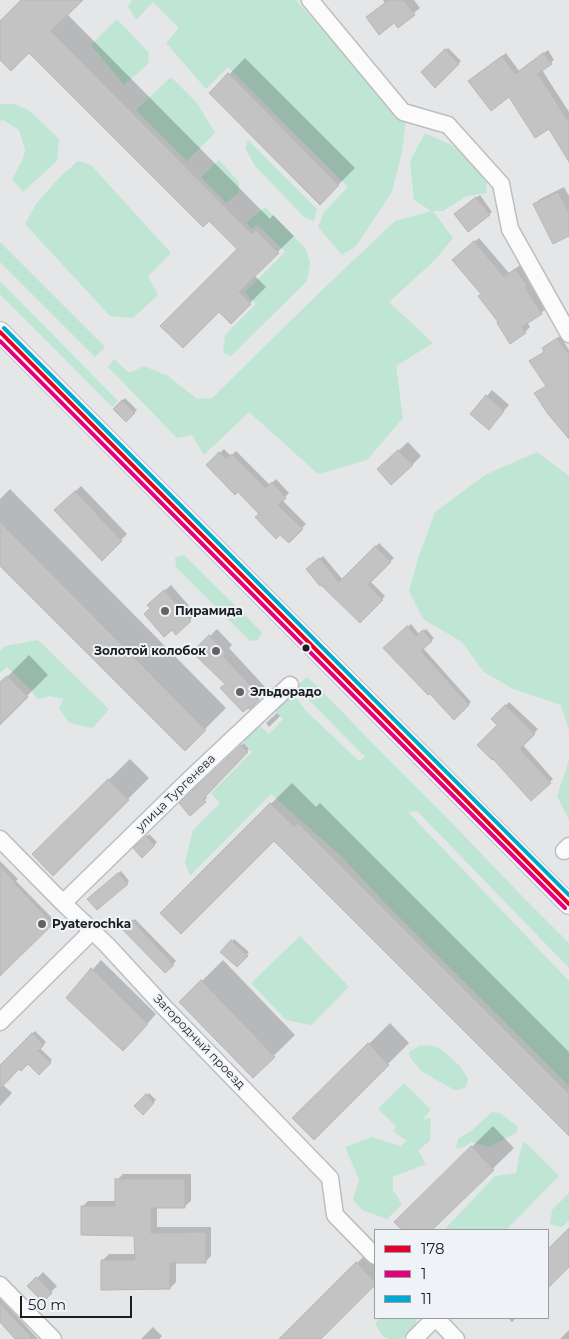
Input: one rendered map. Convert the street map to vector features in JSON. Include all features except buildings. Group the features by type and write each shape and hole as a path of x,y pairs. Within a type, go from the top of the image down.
{"main road":[{"path":"0,332 569,904"}],"street":[{"path":"310,0 404,112 448,124 501,184 510,229 569,334"},
{"name":"улица Тургенева","path":"63,903 290,685"},
{"name":"Загородный проезд","path":"0,839 107,945 165,1008 330,1178 335,1215 374,1255"},
{"path":"0,1022 92,932"},
{"path":"0,1285 53,1339"},
{"path":"414,1339 434,1319"},
{"path":"436,1319 456,1339"}],"green space":[{"path":"132,0 296,0 396,113 406,121 402,151 392,192 356,246 342,255 318,227 324,212 348,187 228,67 206,89 166,43 179,28 153,2 136,20 128,6"},
{"path":"117,19 149,53 148,64 124,85 91,45"},
{"path":"171,77 197,103 215,133 187,161 136,110"},
{"path":"0,104 15,104 30,111 59,139 57,161 23,192 12,179 23,159 25,150 19,130 3,120 0,121"},
{"path":"425,133 454,146 486,179 487,193 467,196 443,211 433,211 453,238 435,260 389,302 433,343 396,366 403,418 367,460 318,474 249,412 204,455 192,435 177,438 108,367 114,359 129,373 144,366 168,376 197,399 212,398 395,221 431,211 414,200 410,161"},
{"path":"248,140 317,209 314,221 304,217 255,166 245,148"},
{"path":"219,160 239,182 239,192 226,203 201,177"},
{"path":"78,161 91,165 171,253 148,276 158,295 133,318 110,316 25,224 36,204 58,179"},
{"path":"265,207 306,249 310,262 307,281 231,356 223,353 225,335 256,304 245,292 285,252 258,225 252,229 246,223"},
{"path":"0,242 105,347 95,357 0,262"},
{"path":"0,281 118,401 112,407 0,294"},
{"path":"537,452 569,476 569,731 561,705 513,689 484,672 462,642 423,619 409,591 435,512 485,475"},
{"path":"184,555 262,632 258,640 250,641 176,567 175,558"},
{"path":"38,640 109,709 93,728 69,723 59,708 64,699 50,696 37,699 32,691 7,667 0,673 0,650 6,646"},
{"path":"307,677 569,943 569,968 417,811 408,812 569,981 569,1086 391,909 339,854 271,794 190,876 185,862 193,830 220,803 211,793 252,752 242,739 257,723 269,734 283,719 272,708 287,695 297,699 307,712 359,761 365,757 296,687"},
{"path":"569,760 569,820 557,796"},
{"path":"300,936 349,987 311,1025 286,1020 251,983"},
{"path":"421,1045 441,1049 460,1066 468,1079 466,1087 456,1091 421,1071 410,1057 409,1052"},
{"path":"404,1083 431,1110 422,1119 431,1118 430,1141 418,1150 426,1164 393,1177 393,1190 402,1204 387,1219 362,1210 353,1200 359,1179 345,1147 372,1137 400,1146 407,1141 393,1131 396,1126 378,1109"},
{"path":"492,1112 500,1113 518,1127 516,1133 489,1147 472,1142 460,1149 456,1148 458,1139 471,1131"},
{"path":"524,1141 559,1176 507,1229 445,1229 495,1176 516,1173"},
{"path":"569,1193 569,1221 562,1227 550,1224 552,1210"},
{"path":"378,1319 417,1319 415,1327 402,1339 389,1339 383,1336 375,1324"}],"transit line":[{"name":"11","path":"4,328 569,895"},
{"name":"178","path":"0,332 569,904"},
{"name":"1","path":"0,341 565,908"}],"place":[{"name":"Пирамида","path":"165,611"},
{"name":"Золотой колобок","path":"216,651"},
{"name":"Эльдорадо","path":"240,692"},
{"name":"Pyaterochka","path":"42,924"}]}
